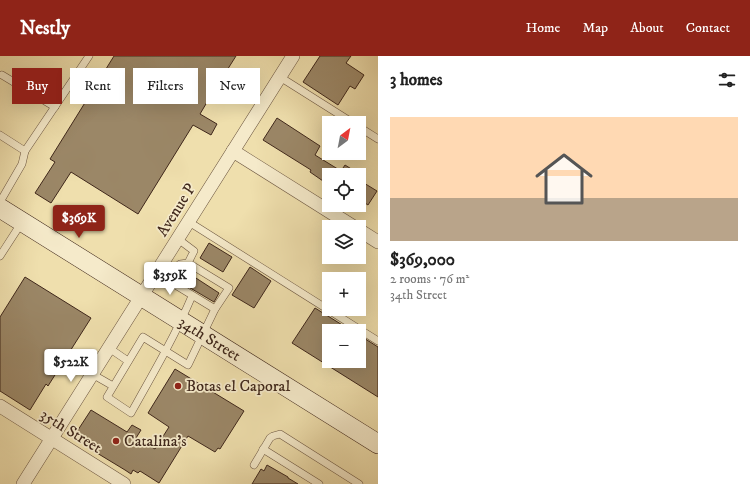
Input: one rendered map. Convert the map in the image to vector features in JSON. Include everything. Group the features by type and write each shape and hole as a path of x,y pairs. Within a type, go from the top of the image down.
{"main road":[{"name":"34th Street","path":"0,208 378,444"}],"street":[{"name":"Avenue P","path":"23,484 142,297 169,266 178,239 294,56"},
{"path":"233,151 343,220"},
{"path":"366,234 378,242"},
{"name":"35th Street","path":"0,406 124,484"}],"lane":[{"path":"0,202 22,164 25,151 89,56"},
{"path":"1,76 55,107"},
{"path":"280,77 342,116"},
{"path":"366,131 378,139"},
{"path":"0,135 25,151"},
{"path":"0,256 22,222"},
{"path":"189,222 378,341"},
{"path":"178,239 194,251 188,263"},
{"path":"192,296 181,321 165,351 131,413 107,397 143,337 165,351 188,365 215,310 229,288 188,263 169,266 169,281 215,310"},
{"path":"109,348 128,361"},
{"path":"92,374 113,386"},
{"path":"254,465 273,436 277,434 283,435 359,484"},
{"path":"264,449 319,484"}],"building":[{"path":"114,56 236,56 228,68 206,68 206,104 200,114 217,124 211,135 193,125 138,214 71,172 51,203 35,193 55,162 50,159 84,104 125,104 125,68 107,68"},
{"path":"320,56 351,56 346,63 364,75 355,89 350,86 338,105 303,82"},
{"path":"277,118 320,146 315,155 336,168 322,168 322,180 310,172 311,170 263,140"},
{"path":"345,165 350,168 343,168"},
{"path":"366,184 377,191 368,205 366,204"},
{"path":"209,243 232,257 223,272 200,258"},
{"path":"250,267 271,281 254,308 232,295"},
{"path":"182,269 219,293 214,302 175,279 178,272"},
{"path":"25,277 91,318 48,386 46,384 30,410 0,391 0,317"},
{"path":"315,308 322,312 322,316 328,316 341,324 322,324 322,362 292,343"},
{"path":"366,339 378,347 378,397 332,368 366,368"},
{"path":"175,369 244,411 220,449 218,448 215,452 188,436 159,483 140,471 138,473 133,470 131,474 92,450 95,445 76,433 91,410 127,432 132,425 141,430 136,438 155,449 169,427 148,413"},
{"path":"267,465 298,484 252,484 261,469 264,471"}],"place":[{"name":"Botas el Caporal","path":"178,386"},
{"name":"Catalina's","path":"116,441"}]}
